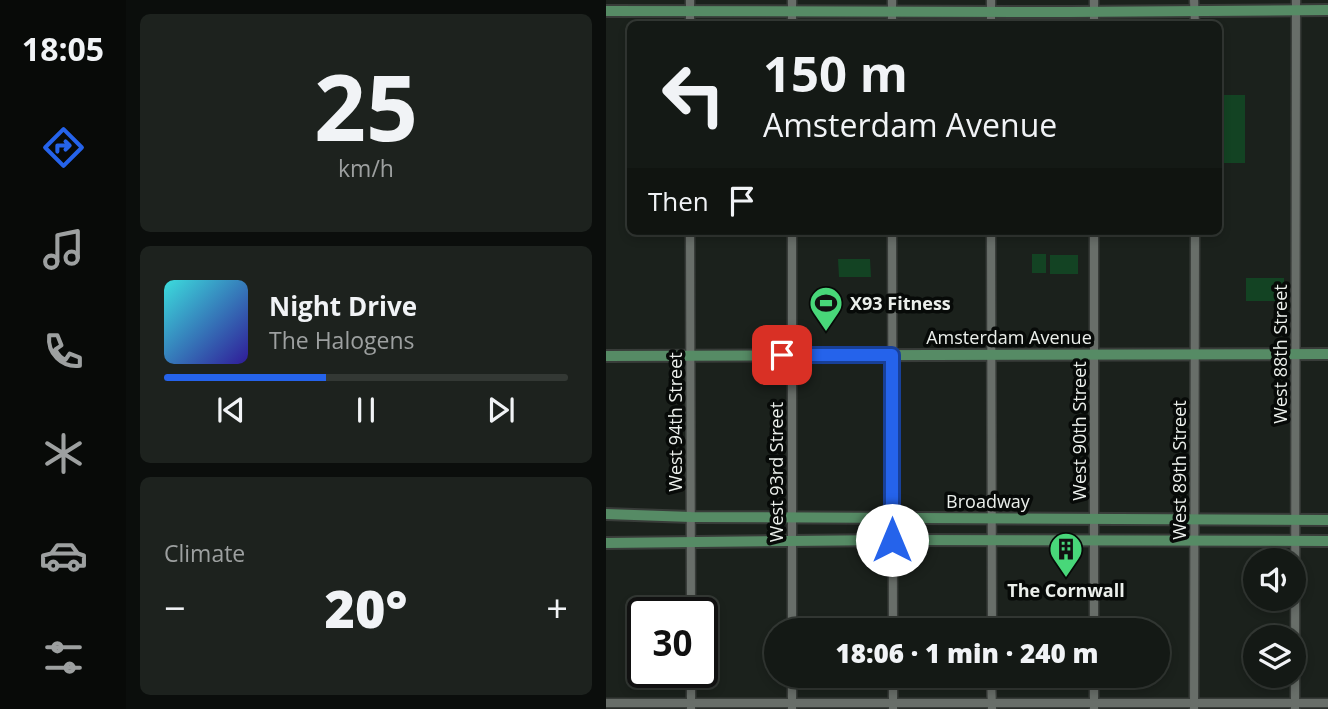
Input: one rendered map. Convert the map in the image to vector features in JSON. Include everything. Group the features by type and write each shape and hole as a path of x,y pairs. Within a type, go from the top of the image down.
{"main road":[{"path":"606,11 690,6 792,12 892,5 1296,5 1329,10"},
{"name":"Amsterdam Avenue","path":"606,356 1329,355"},
{"name":"Broadway","path":"606,514 691,517 1329,520"},
{"path":"606,543 892,540 1329,541"}],"street":[{"path":"792,0 792,21"},
{"name":"West 88th Street","path":"1295,706 1296,5"},
{"name":"West 94th Street","path":"690,235 691,597"},
{"name":"West 93rd Street","path":"792,235 792,618"},
{"path":"892,235 892,618"},
{"path":"992,235 992,618"},
{"name":"West 90th Street","path":"1094,235 1094,618"},
{"name":"West 89th Street","path":"1194,706 1195,235"},
{"path":"691,688 691,706"},
{"path":"792,688 792,706"},
{"path":"893,688 893,706"},
{"path":"992,688 992,706"},
{"path":"1094,688 1094,706"},
{"path":"606,703 691,706 1295,706 1329,703"}],"green space":[{"path":"1222,95 1245,95 1245,163 1222,163"},
{"path":"1032,254 1046,254 1046,273 1032,273"},
{"path":"1050,255 1078,255 1078,274 1050,274"},
{"path":"838,259 870,259 871,277 839,277"},
{"path":"1246,278 1284,278 1284,301 1246,301"}],"place":[{"name":"X93 Fitness","path":"826,333"},
{"name":"The Cornwall","path":"1066,579"}],"route":[{"path":"782,355 892,355 892,540"}]}
